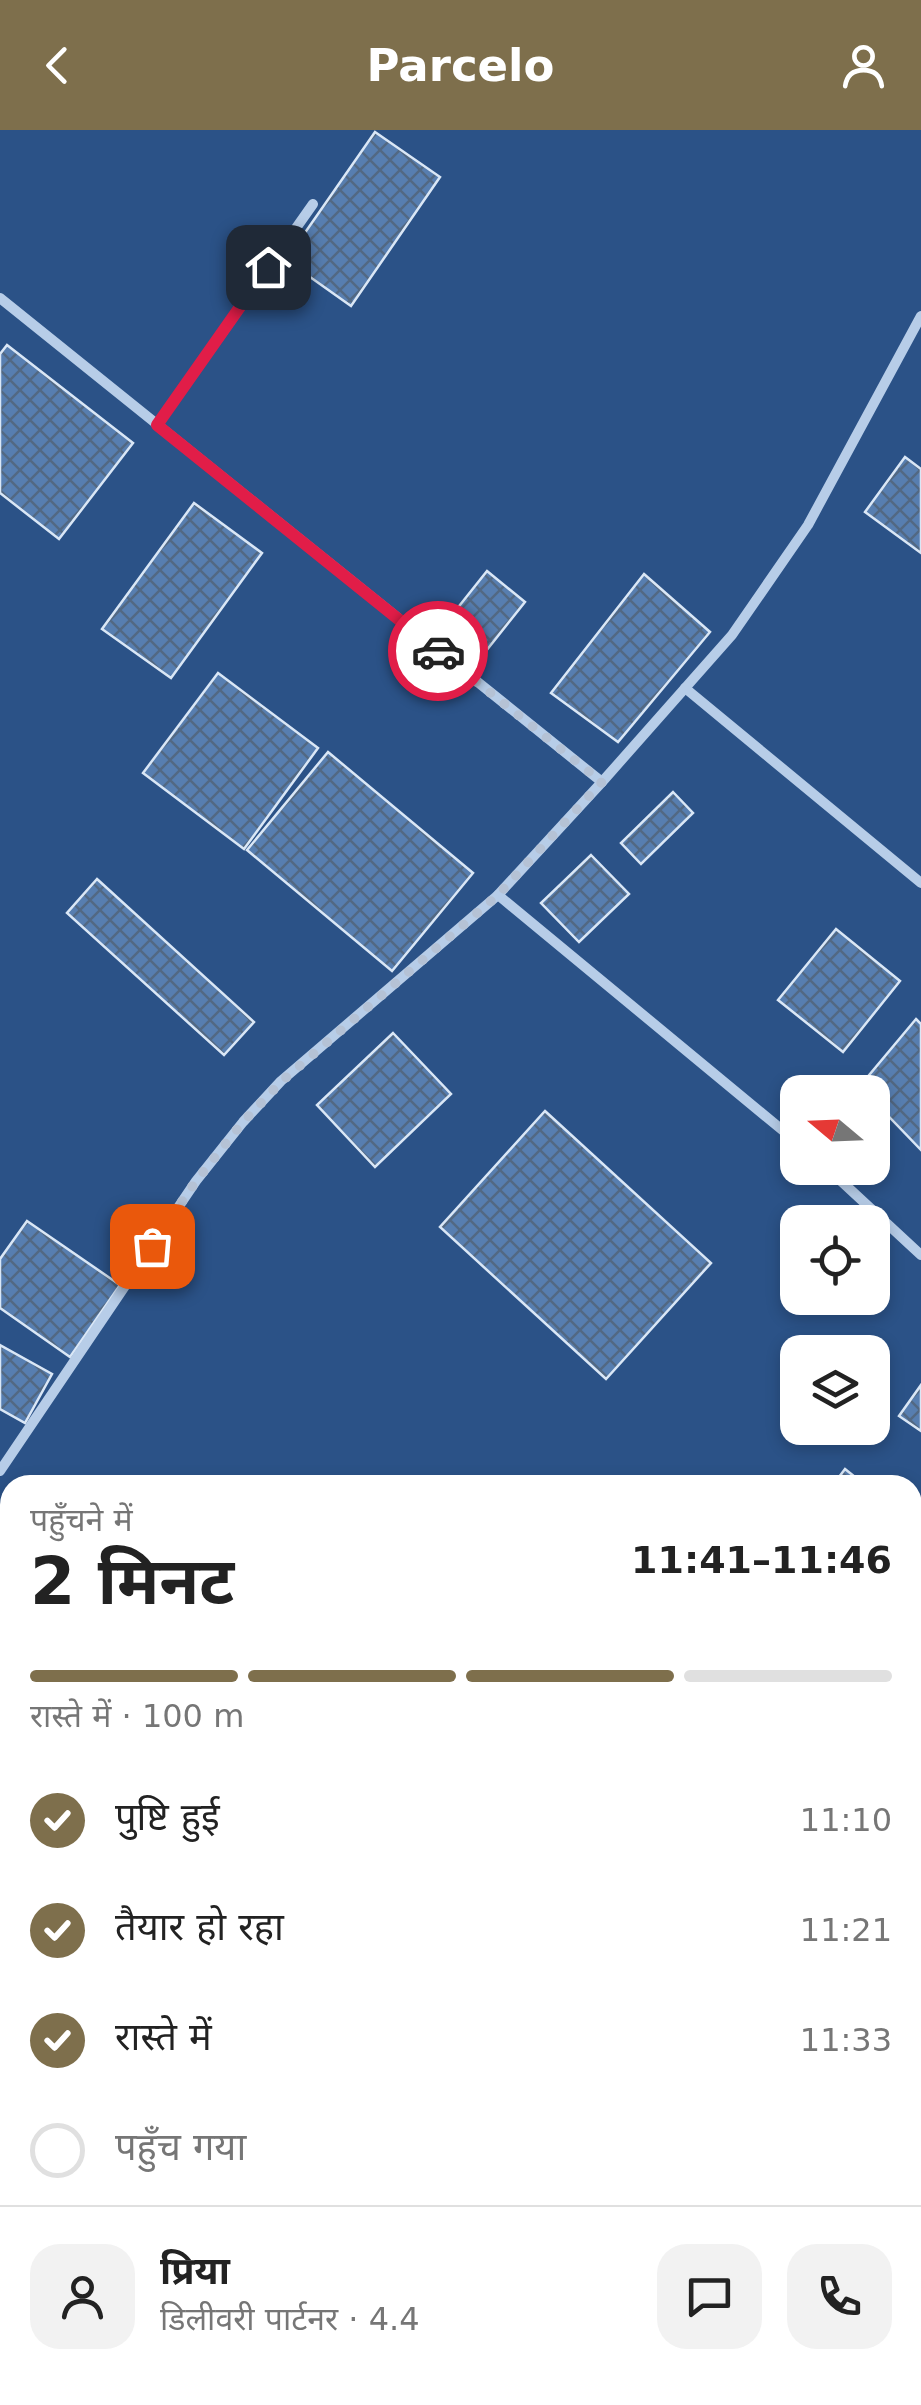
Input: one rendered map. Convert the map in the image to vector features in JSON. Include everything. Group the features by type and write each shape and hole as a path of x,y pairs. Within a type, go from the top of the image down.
{"street":[{"path":"157,425 313,204"},
{"path":"0,298 602,782"},
{"path":"0,1470 196,1181 243,1122 282,1081 498,895 732,635 808,525 921,316"},
{"path":"684,688 921,883"},
{"path":"498,895 780,1128"},
{"path":"846,1185 921,1254"}],"building":[{"path":"375,132 440,177 351,306 286,260"},
{"path":"7,345 133,443 59,539 0,493 0,354"},
{"path":"905,457 921,469 921,553 865,512"},
{"path":"194,503 262,553 171,678 102,629"},
{"path":"487,571 525,602 486,651 448,620"},
{"path":"644,574 710,632 618,742 551,693"},
{"path":"218,673 318,748 244,849 143,773"},
{"path":"328,752 473,873 392,971 247,850"},
{"path":"673,792 693,813 641,864 621,843"},
{"path":"591,855 629,894 579,942 541,903"},
{"path":"97,879 254,1022 224,1055 67,913"},
{"path":"836,929 900,981 843,1052 778,1000"},
{"path":"916,1019 921,1024 921,1150 890,1118 890,1075 869,1075"},
{"path":"393,1033 451,1094 375,1167 317,1105"},
{"path":"545,1111 711,1263 606,1379 440,1227"},
{"path":"27,1221 120,1285 70,1357 0,1308 0,1259"},
{"path":"0,1345 52,1374 25,1423 0,1409"},
{"path":"921,1385 921,1431 899,1416"}],"way so far":[{"path":"152,1246 196,1181 282,1081 498,895 602,782 438,651"}],"route":[{"path":"268,267 157,425 438,651"}]}
